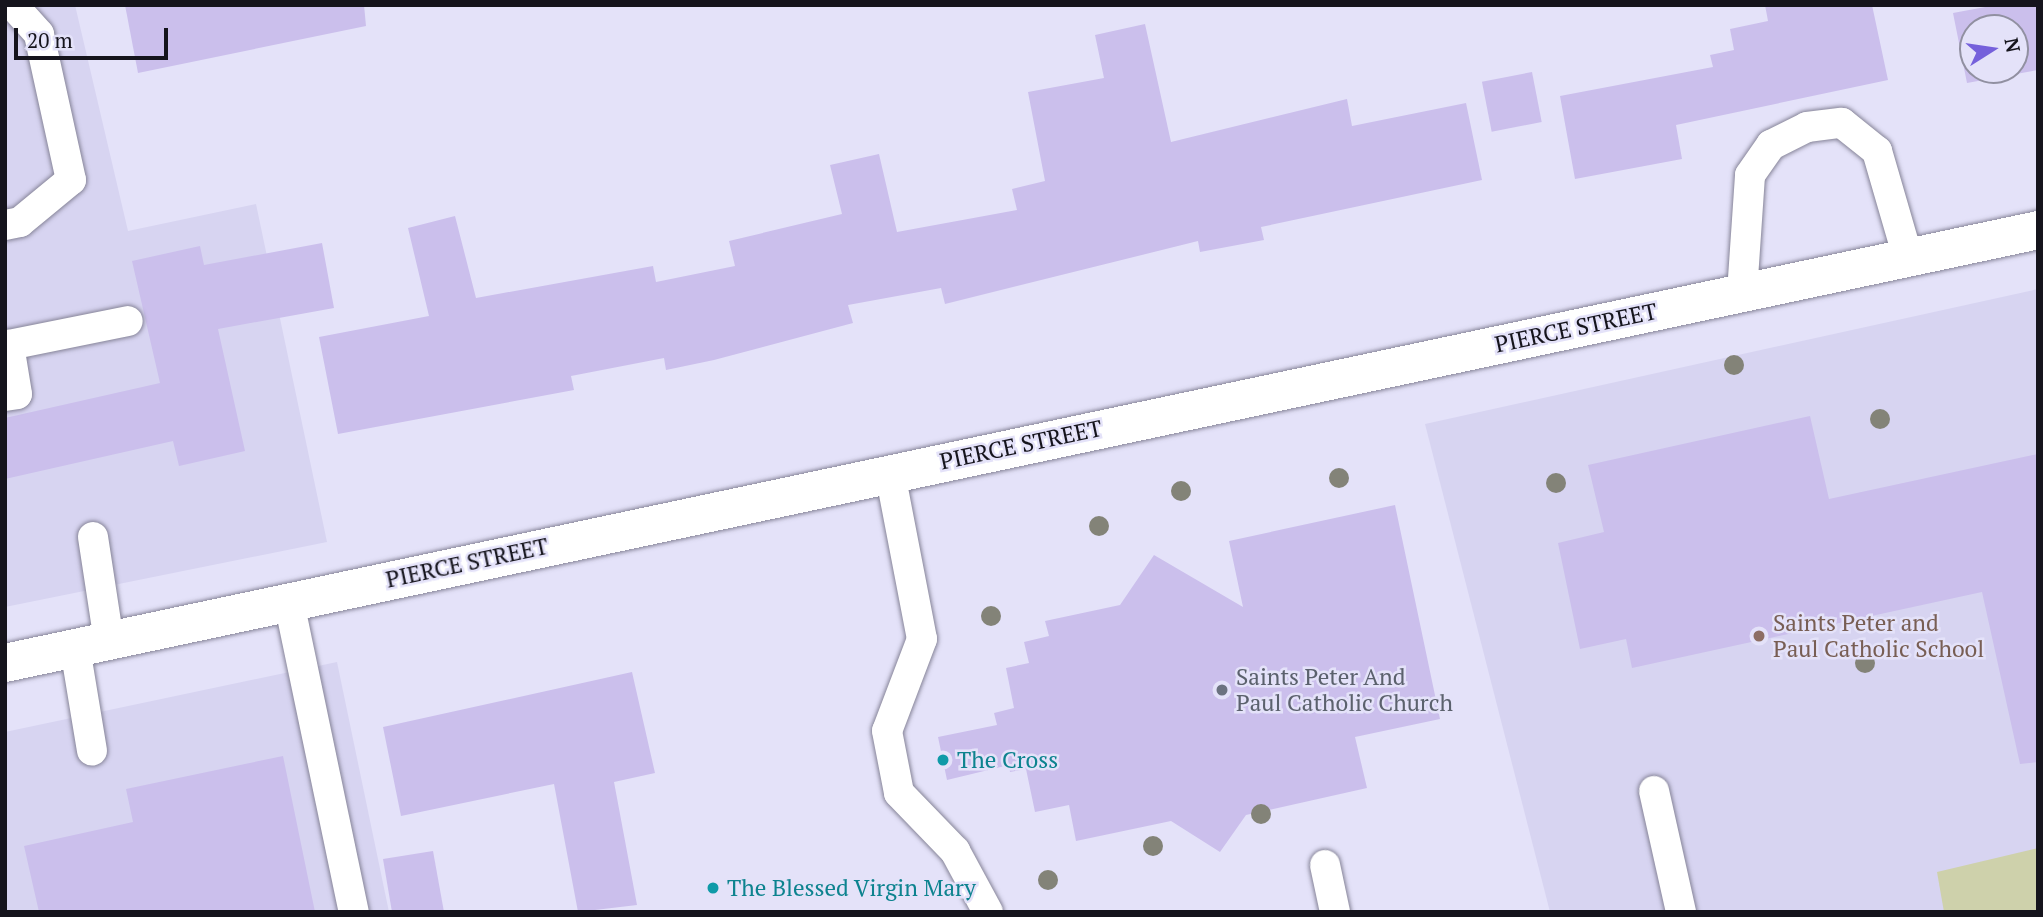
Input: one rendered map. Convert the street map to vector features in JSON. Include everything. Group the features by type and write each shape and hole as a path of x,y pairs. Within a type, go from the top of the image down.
{"street":[{"name":"PIERCE STREET","path":"5,663 2038,230"}],"lane":[{"path":"5,225 20,222 71,180 39,34 13,5"},
{"path":"1742,293 1749,175 1771,145 1807,127 1842,123 1877,151 1908,258"},
{"path":"5,397 17,394 9,345 128,321"},
{"path":"890,473 922,639 887,731 900,793 954,851 988,912"},
{"path":"92,751 93,537"},
{"path":"289,602 354,912"},
{"path":"1654,791 1681,912"},
{"path":"1325,864 1335,912"}],"shaded area":[{"path":"5,5 75,5 128,231 256,204 327,542 5,607"},
{"name":"Saints Peter and Paul Catholic School","path":"2038,289 2038,912 1550,912 1425,424"},
{"path":"337,662 389,912 5,912 5,732"}],"green space":[{"path":"2038,848 2038,912 1944,912 1937,872"}],"building":[{"path":"125,5 364,5 366,26 138,73"},
{"path":"1765,5 1872,5 1888,80 1676,125 1682,159 1575,179 1560,96 1713,67 1710,55 1734,50 1730,29 1768,21"},
{"path":"1996,5 2038,5 2038,70 2029,72 2029,14 1959,14 1959,43 1953,13"},
{"path":"1145,24 1171,142 1347,99 1352,126 1466,103 1482,180 1261,227 1264,240 1200,252 1198,241 945,304 941,288 848,305 853,323 714,360 666,370 664,358 571,376 574,390 338,434 319,337 429,316 408,228 455,216 476,298 653,266 656,282 735,266 729,241 842,214 830,165 879,154 897,232 1017,210 1012,189 1045,181 1028,92 1104,78 1095,35"},
{"path":"1532,72 1542,122 1492,132 1482,82"},
{"path":"322,243 334,308 218,329 245,451 179,466 173,441 5,479 5,418 160,383 132,261 200,246 204,265"},
{"path":"1810,416 1829,499 2038,454 2038,762 2020,764 1982,592 1632,668 1626,639 1580,649 1558,543 1604,532 1588,465"},
{"name":"Saints Peter And Paul Catholic Church","path":"1395,505 1440,719 1355,737 1367,788 1246,815 1220,852 1171,821 1076,841 1069,805 1035,812 1026,769 1010,772 1009,765 947,780 938,737 997,725 994,713 1014,708 1006,668 1029,663 1024,642 1049,636 1045,621 1120,605 1154,555 1243,607 1229,541"},
{"path":"632,672 655,773 614,782 637,905 578,912 554,784 401,816 383,727"},
{"path":"283,756 315,912 39,912 24,846 133,822 126,789"},
{"path":"433,851 444,912 392,912 383,859"}],"place":[{"name":"Saints Peter and Paul Catholic School","path":"1759,636"},
{"name":"Saints Peter And Paul Catholic Church","path":"1222,690"},
{"name":"The Cross","path":"943,760"},
{"name":"The Blessed Virgin Mary","path":"713,888"}]}
